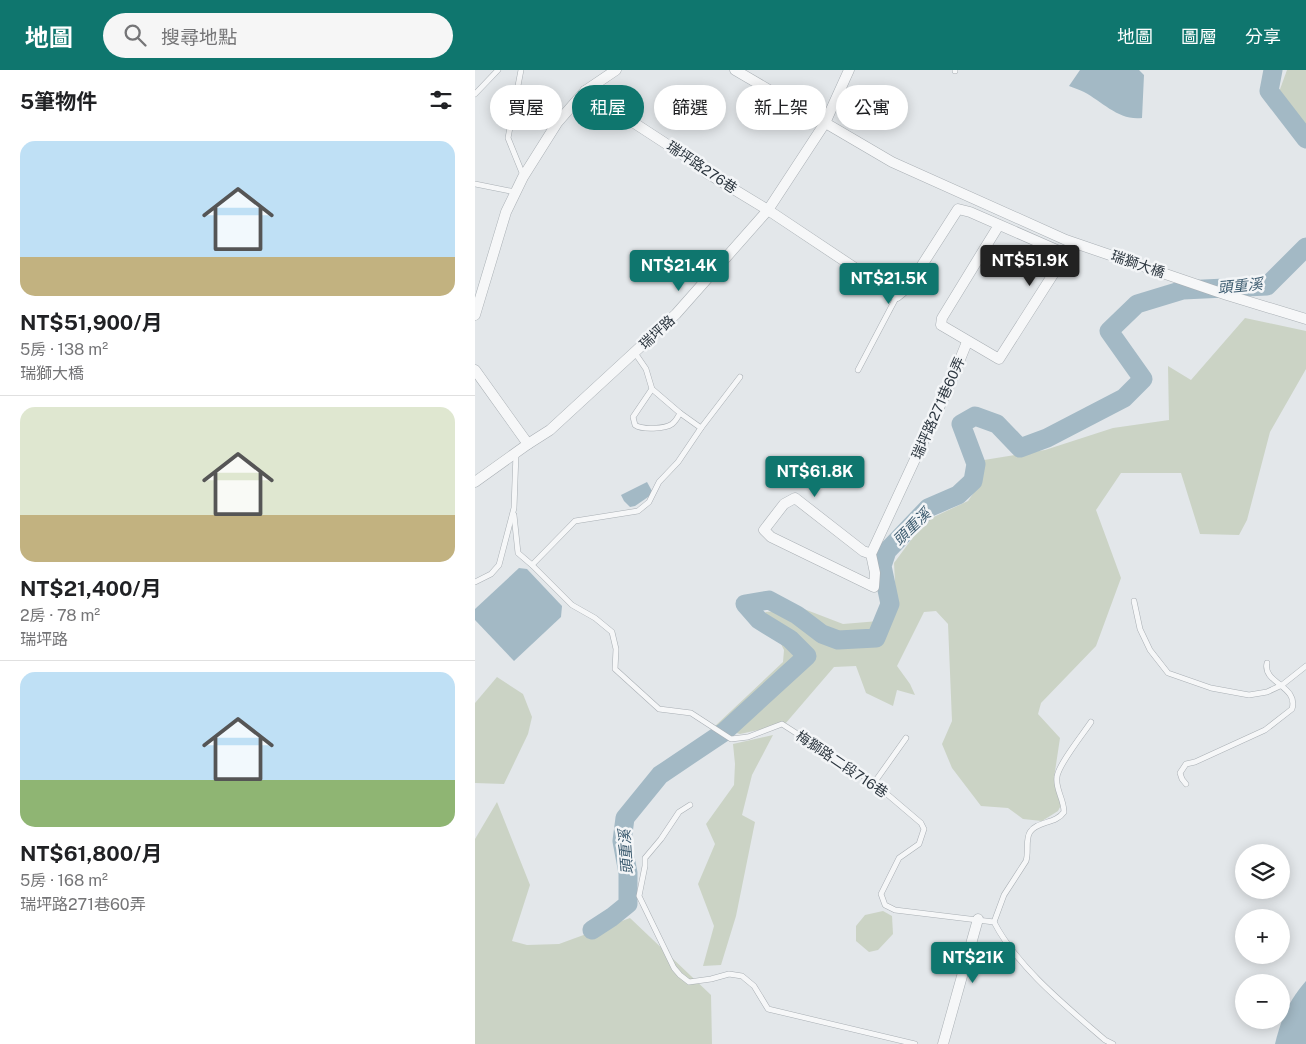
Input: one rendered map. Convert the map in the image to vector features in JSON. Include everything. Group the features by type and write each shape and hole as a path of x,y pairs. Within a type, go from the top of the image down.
{"street":[{"path":"594,85 616,70"},
{"name":"瑞獅大橋","path":"735,70 760,85"},
{"name":"瑞坪路","path":"826,121 849,70"},
{"path":"475,315 506,212 515,192 557,123 572,106"},
{"name":"瑞獅大橋","path":"826,124 892,162 1066,240 1227,295 1306,319"},
{"name":"瑞坪路276巷","path":"644,129 691,160 707,173 769,210 897,296"},
{"name":"瑞坪路","path":"475,482 550,430 676,314 769,210 820,130"},
{"path":"897,296 909,287 958,209 1066,254 999,359 967,342"},
{"name":"瑞坪路271巷60弄","path":"871,554 950,384 967,342 941,325 942,318 999,225"},
{"path":"475,370 528,444"},
{"path":"795,498 863,551 871,554 875,573 874,587 771,537 764,530 784,504 795,498"},
{"path":"943,1044 977,919"}],"lane":[{"path":"475,94 498,70"},
{"path":"521,70 508,138 523,177"},
{"path":"475,184 515,192"},
{"path":"858,370 897,296"},
{"path":"635,353 646,370 652,389 701,428"},
{"path":"516,452 513,508 518,553 532,565 575,521 638,511 649,502 659,482 678,462 739,378"},
{"path":"652,389 633,417 635,425 641,429 670,425 677,420 680,413"},
{"path":"475,582 491,574 499,565 513,508"},
{"name":"梅獅路二段716巷","path":"532,565 572,605 595,618 612,632 616,649 615,669 659,709 691,713 731,739 748,738 782,724 875,783 921,823 924,829 919,844 899,858 881,894 885,905 895,910 995,922"},
{"path":"1134,601 1140,629 1150,650 1168,673 1211,688 1249,696 1267,692 1282,685 1306,666"},
{"path":"1186,784 1180,773 1186,764 1195,762 1265,730 1292,709 1293,702 1282,685 1267,674 1267,663"},
{"path":"1091,722 1059,771 1057,786 1064,805 1064,812 1057,819 1034,828 1028,835 1027,856 1004,895 995,922 1003,940 1052,993 1105,1040 1113,1044"},
{"path":"875,783 906,738"},
{"path":"690,805 679,812 661,839 645,858 640,889 641,902 667,956 680,975 689,982 729,974 742,976 754,986 768,1009 915,1044"}],"shaded area":[{"path":"1287,70 1306,70 1306,126 1279,92"},
{"path":"1245,318 1306,331 1306,369 1270,432 1247,520 1239,535 1200,534 1181,473 1121,473 1096,510 1121,578 1096,646 1041,703 1038,714 1060,738 1054,778 1061,805 1058,811 1042,821 1023,819 1008,808 981,806 952,768 942,744 952,721 948,624 936,611 924,612 897,666 910,684 915,695 897,690 893,706 866,693 856,666 834,667 785,724 740,734 714,727 783,662 784,650 765,612 804,609 843,624 891,620 896,600 894,563 925,521 968,501 981,482 984,460 1045,450 1113,428 1169,420 1168,366 1191,380"},
{"path":"497,677 523,694 532,717 528,734 504,784 475,783 475,703"},
{"path":"773,735 752,775 742,815 755,822 736,916 721,965 703,966 714,926 698,884 715,844 706,824 734,785 735,764 733,744"},
{"path":"497,802 530,885 512,941 527,945 559,944 630,918 711,995 712,1044 475,1044 475,839"},
{"path":"883,911 892,916 893,934 878,950 869,952 856,941 856,926 865,915"}],"water":[{"path":"1080,70 1139,70 1144,75 1142,118 1126,117 1119,114 1084,92 1069,86"},
{"path":"647,482 652,491 651,495 635,506 630,507 621,495"},
{"path":"519,568 527,569 562,606 561,617 514,661 475,620 475,609"},
{"path":"1306,981 1306,1044 1275,1044 1279,1029 1290,1029 1290,1003"}],"waterway":[{"name":"頭重溪","path":"1273,70 1269,91 1306,139"},
{"name":"頭重溪","path":"592,930 628,904 628,873 622,841 625,818 660,775 724,732 807,656 790,639 759,620 745,604 769,600 797,615 822,634 838,640 876,638 890,604 882,566 887,551 928,508 958,495 973,481 976,464 961,424 975,416 997,424 1020,448 1047,438 1124,398 1143,379 1109,331 1137,304 1183,290 1267,286 1306,247"}]}
